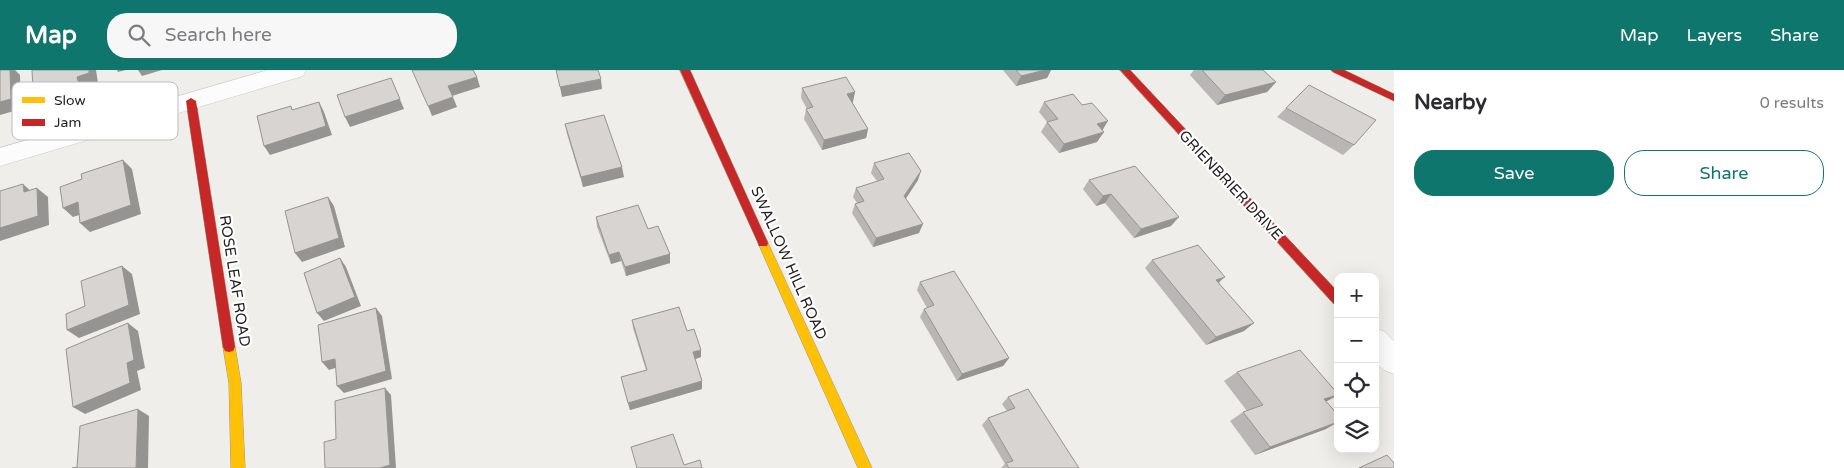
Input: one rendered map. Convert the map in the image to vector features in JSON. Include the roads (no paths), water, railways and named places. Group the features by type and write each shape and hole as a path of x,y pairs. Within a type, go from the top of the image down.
{"street":[{"path":"178,105 295,70"},
{"name":"SWALLOW HILL ROAD","path":"685,70 866,468"},
{"name":"GRIENBRIER DRIVE","path":"1125,70 1334,296"},
{"path":"1336,70 1394,98"},
{"name":"ROSE LEAF ROAD","path":"191,101 236,383 238,468"},
{"path":"0,157 58,140"},
{"path":"1379,345 1394,361"}]}
